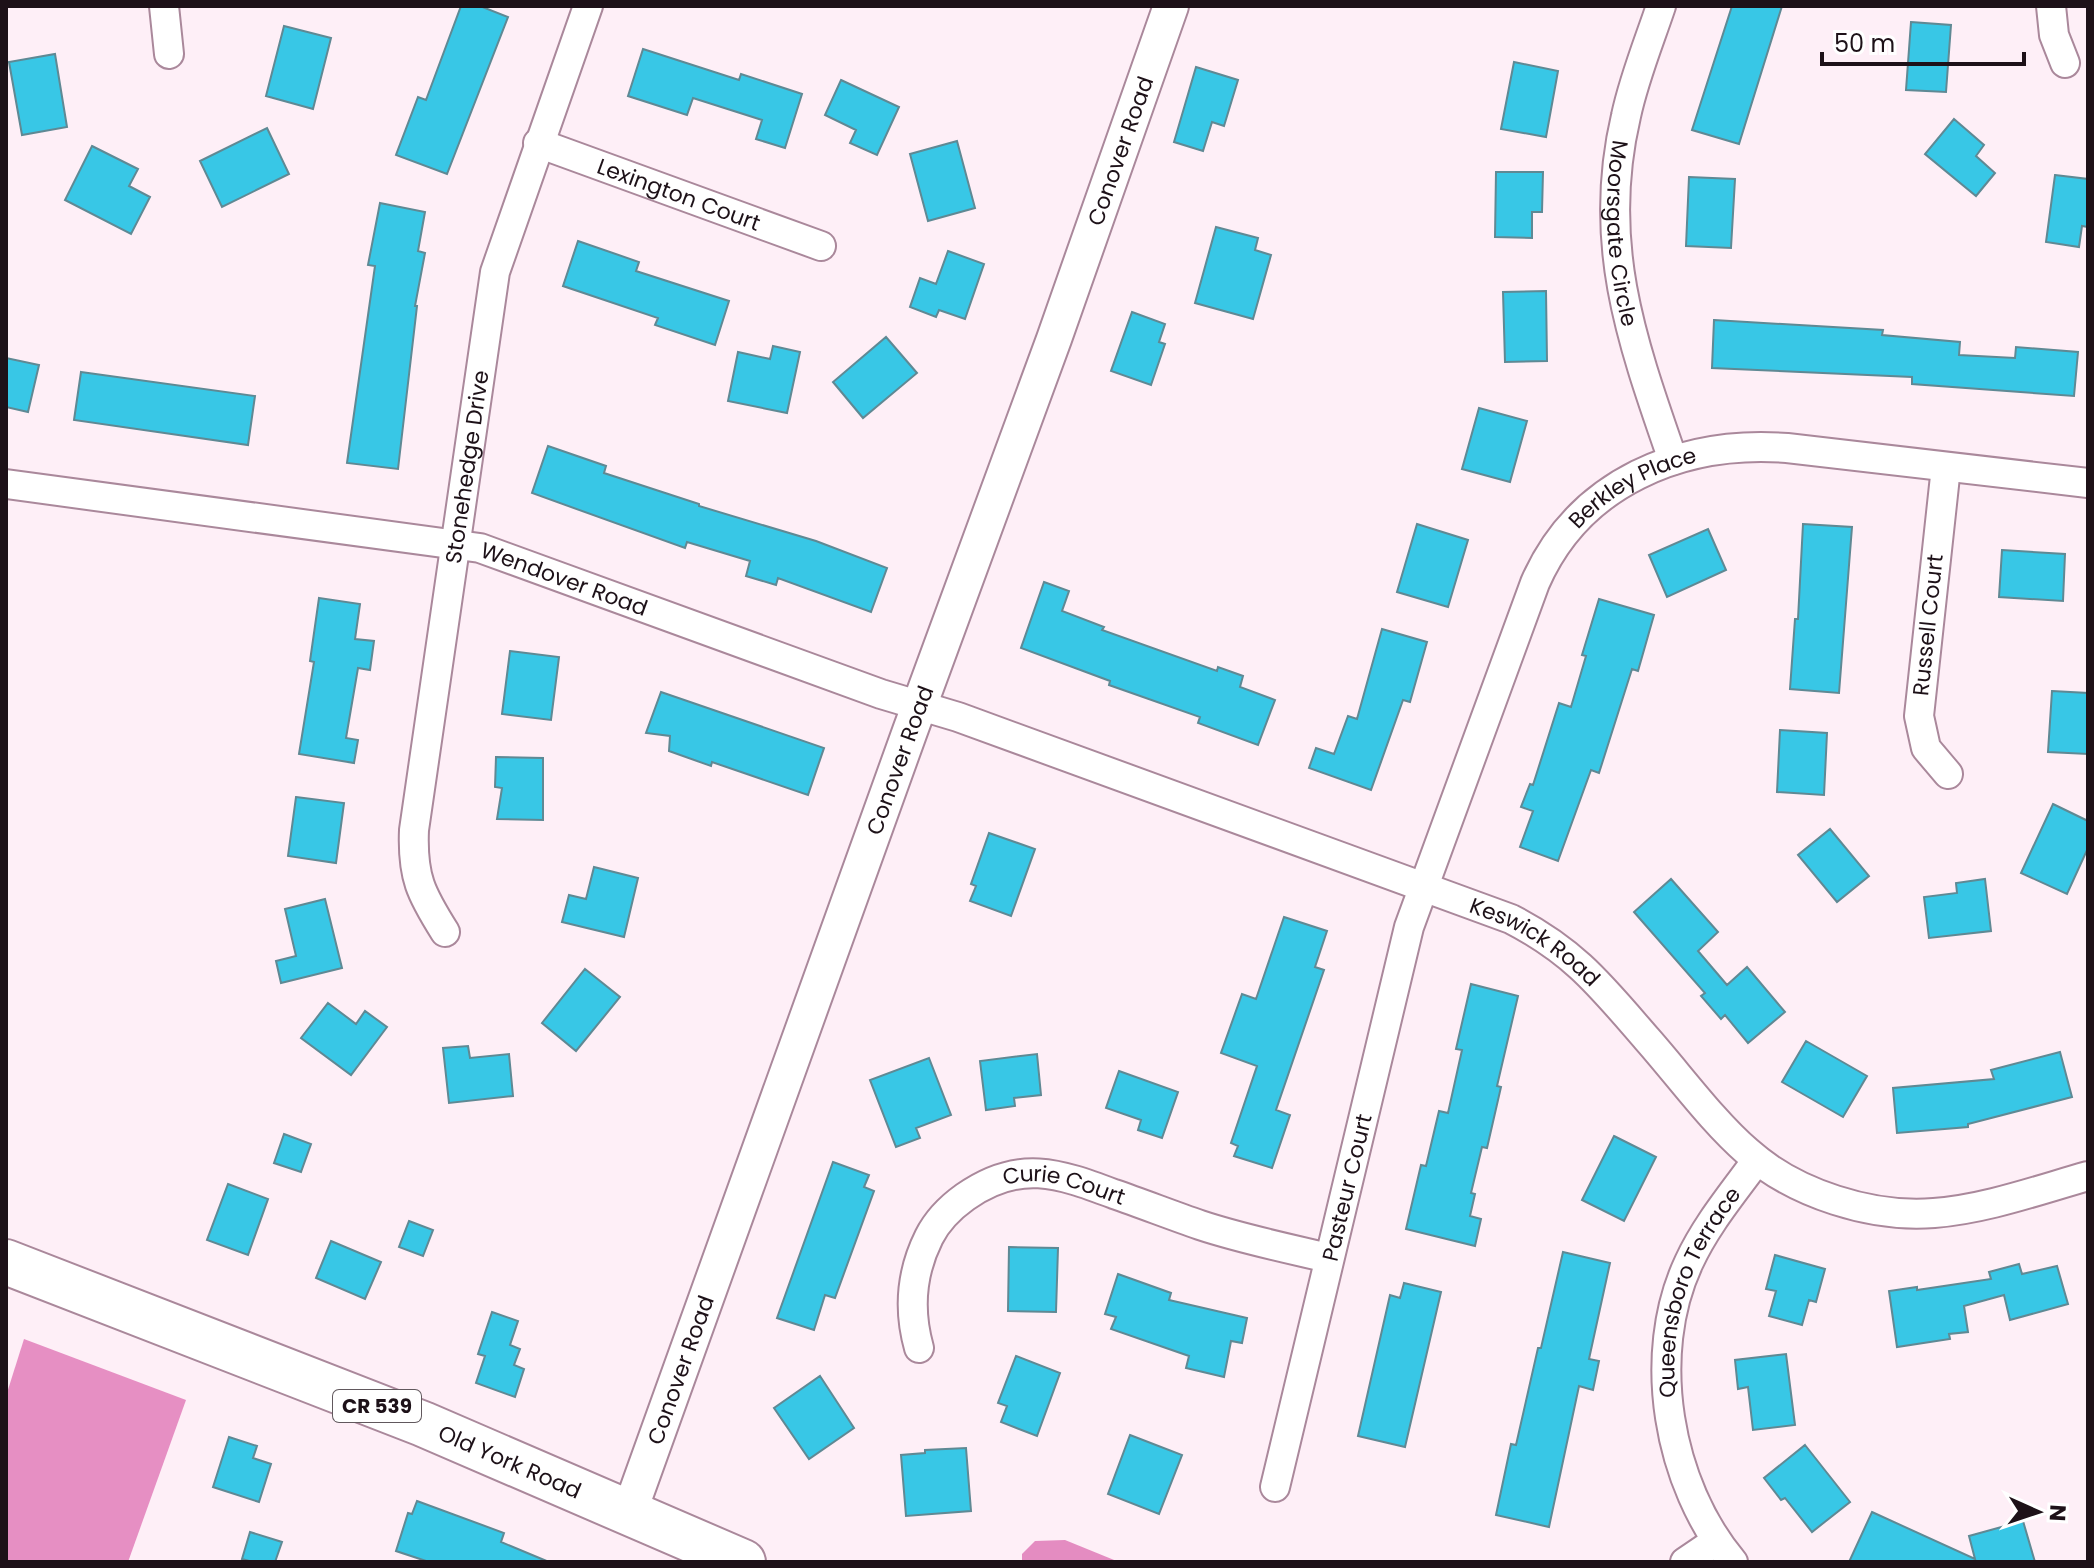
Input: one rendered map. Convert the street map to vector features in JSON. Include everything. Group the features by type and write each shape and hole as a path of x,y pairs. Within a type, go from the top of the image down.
{"main road":[{"name":"Old York Road","path":"6,1262 423,1424 743,1562"}],"street":[{"path":"164,6 169,54"},
{"name":"Stonehedge Drive","path":"445,932 422,895 413,861 417,808 495,272 588,6"},
{"name":"Conover Road","path":"629,1513 1054,339 1171,6"},
{"name":"Moorsgate Circle","path":"1661,6 1625,118 1616,181 1615,234 1620,283 1631,334 1673,460"},
{"path":"2051,6 2054,35 2065,63"},
{"name":"Lexington Court","path":"538,143 821,246"},
{"name":"Berkley Place","path":"1422,887 1545,561 1557,542 1592,505 1633,478 1695,452 1760,446 2088,483"},
{"name":"Russell Court","path":"1946,467 1919,716 1926,748 1948,774"},
{"name":"Wendover Road","path":"6,484 480,548 919,705"},
{"name":"Keswick Road","path":"919,705 1511,919 1571,955 1735,1140 1757,1160 1793,1182 1831,1198 1884,1211 1917,1214 1968,1208 2088,1176"},
{"name":"Pasteur Court","path":"1275,1487 1402,954 1422,887"},
{"name":"Queensboro Terrace","path":"1724,1551 1696,1506 1674,1439 1668,1392 1669,1348 1676,1296 1689,1260 1757,1160"},
{"name":"Curie Court","path":"919,1348 911,1302 918,1262 931,1232 947,1212 968,1195 989,1182 1012,1176 1037,1172 1062,1175 1201,1226 1329,1258"},
{"path":"1685,1562 1724,1551"}],"shaded area":[{"path":"24,1339 186,1400 128,1562 6,1562 6,1396"},
{"path":"1065,1540 1119,1562 1022,1562 1022,1554 1035,1541"}],"building":[{"path":"461,6 480,6 508,17 447,174 396,155 418,97 426,100"},
{"path":"1732,6 1782,6 1739,144 1692,130"},
{"path":"1911,22 1951,25 1946,92 1906,90"},
{"path":"284,26 331,38 313,109 266,96"},
{"path":"643,49 739,80 741,74 802,94 785,148 756,139 762,120 693,98 687,115 628,96"},
{"path":"55,54 67,127 22,135 9,62"},
{"path":"1514,62 1558,71 1546,137 1501,129"},
{"path":"1196,67 1238,80 1224,126 1212,122 1203,151 1174,142"},
{"path":"841,80 899,107 877,155 850,143 856,130 825,115"},
{"path":"1954,119 1984,145 1976,156 1995,173 1976,196 1925,154"},
{"path":"267,128 289,174 222,207 200,161"},
{"path":"957,141 975,208 928,221 910,154"},
{"path":"92,146 138,169 129,186 150,197 131,234 65,200"},
{"path":"1496,172 1543,172 1542,212 1532,212 1532,238 1495,237"},
{"path":"2055,175 2088,179 2088,227 2082,226 2079,247 2046,242"},
{"path":"1689,177 1735,179 1731,248 1686,246"},
{"path":"380,203 425,212 418,251 425,253 415,306 398,469 347,463 375,266 368,265"},
{"path":"1216,227 1258,238 1255,250 1271,255 1253,319 1195,303"},
{"path":"578,241 639,262 636,271 729,301 715,345 655,325 658,318 563,286"},
{"path":"948,251 984,264 965,319 939,310 936,317 910,307 920,278 936,284"},
{"path":"1546,291 1547,361 1505,362 1503,292"},
{"path":"1132,312 1165,324 1159,342 1165,344 1151,385 1111,371"},
{"path":"1714,320 1883,330 1882,335 1960,342 1959,355 2015,358 2016,347 2078,352 2074,396 1912,384 1912,377 1712,368"},
{"path":"886,337 917,373 863,418 833,382"},
{"path":"773,346 800,352 787,413 728,401 738,352 770,359"},
{"path":"6,358 39,365 28,412 6,407"},
{"path":"81,372 255,396 248,445 74,420"},
{"path":"1479,408 1527,421 1510,482 1462,469"},
{"path":"548,446 606,466 604,473 699,506 816,541 887,568 871,612 778,578 776,585 746,576 750,561 687,542 685,548 532,493"},
{"path":"1417,524 1468,540 1448,607 1397,592"},
{"path":"1803,524 1852,527 1839,693 1790,689 1795,619 1798,619"},
{"path":"1708,529 1726,570 1667,597 1649,555"},
{"path":"2002,550 2065,554 2063,601 1999,597"},
{"path":"1044,582 1069,591 1062,611 1104,627 1102,630 1217,671 1218,667 1243,676 1240,687 1275,700 1258,745 1198,723 1200,717 1109,685 1110,681 1021,648"},
{"path":"319,598 360,604 355,639 374,641 370,670 358,668 346,738 358,740 354,763 299,754 314,662 310,661"},
{"path":"1599,599 1654,615 1638,671 1632,669 1599,773 1591,770 1558,861 1520,847 1533,811 1521,807 1530,784 1533,785 1559,703 1571,707 1586,656 1582,655"},
{"path":"1382,629 1427,642 1410,702 1403,700 1371,790 1309,768 1316,748 1334,754 1348,716 1357,719"},
{"path":"510,651 559,657 551,720 502,714"},
{"path":"2052,691 2088,693 2088,754 2048,752"},
{"path":"661,692 824,748 808,795 712,762 711,766 669,751 670,736 646,733"},
{"path":"1780,730 1827,733 1824,795 1777,792"},
{"path":"496,757 543,758 543,820 497,819 502,788 495,787"},
{"path":"296,797 344,803 336,863 288,856"},
{"path":"2053,804 2088,821 2088,848 2067,894 2021,873"},
{"path":"1830,829 1869,876 1837,902 1798,855"},
{"path":"989,833 1035,849 1011,916 970,901 976,886 971,884"},
{"path":"594,867 638,878 624,937 562,922 569,895 586,899"},
{"path":"1671,879 1718,932 1698,951 1727,985 1747,967 1785,1012 1748,1043 1725,1015 1721,1019 1701,996 1705,993 1634,912"},
{"path":"1985,879 1991,931 1929,938 1924,897 1957,893 1956,883"},
{"path":"325,899 342,968 281,983 276,961 296,956 285,909"},
{"path":"1284,917 1327,931 1315,967 1324,970 1276,1110 1290,1115 1272,1168 1234,1156 1238,1146 1231,1143 1257,1066 1221,1053 1242,994 1256,999"},
{"path":"585,969 620,997 576,1051 542,1023"},
{"path":"1471,984 1518,996 1497,1086 1501,1087 1487,1148 1482,1147 1471,1193 1475,1194 1470,1216 1481,1219 1475,1246 1406,1229 1421,1165 1426,1166 1439,1111 1448,1113 1462,1050 1456,1049"},
{"path":"328,1003 356,1024 365,1011 387,1027 351,1075 301,1038"},
{"path":"1806,1041 1867,1076 1843,1117 1782,1082"},
{"path":"468,1046 470,1058 509,1054 513,1096 449,1103 443,1048"},
{"path":"2060,1052 2072,1097 1968,1124 1968,1127 1897,1133 1893,1088 1994,1079 1991,1070"},
{"path":"1037,1054 1041,1095 1014,1098 1015,1106 986,1110 980,1061"},
{"path":"929,1058 951,1115 916,1128 920,1138 896,1147 870,1080"},
{"path":"1119,1071 1178,1092 1162,1138 1138,1130 1141,1120 1106,1108"},
{"path":"284,1134 311,1144 301,1172 274,1163"},
{"path":"1614,1136 1656,1157 1624,1221 1582,1200"},
{"path":"833,1162 869,1175 864,1187 874,1191 835,1298 825,1295 814,1330 777,1318"},
{"path":"228,1184 268,1199 248,1255 207,1240"},
{"path":"409,1221 433,1230 423,1256 399,1247"},
{"path":"331,1241 381,1262 365,1299 316,1278"},
{"path":"1009,1247 1058,1248 1056,1312 1008,1311"},
{"path":"1563,1252 1610,1263 1589,1359 1599,1361 1593,1390 1579,1386 1549,1527 1496,1515 1511,1444 1516,1445"},
{"path":"1775,1255 1825,1269 1816,1302 1809,1300 1802,1325 1769,1316 1776,1291 1766,1289"},
{"path":"2019,1264 2022,1274 2057,1266 2068,1304 2010,1320 2004,1295 1964,1306 1968,1332 1949,1334 1950,1339 1897,1347 1889,1291 1991,1279 1989,1272"},
{"path":"1118,1274 1171,1293 1169,1300 1247,1318 1242,1343 1231,1341 1224,1377 1186,1368 1189,1356 1111,1329 1116,1317 1105,1314"},
{"path":"1404,1283 1441,1292 1405,1447 1358,1436 1390,1295 1400,1298"},
{"path":"492,1312 518,1321 510,1345 520,1349 514,1365 524,1369 515,1397 476,1383 485,1356 478,1354"},
{"path":"1786,1354 1795,1425 1753,1430 1748,1387 1738,1389 1735,1360"},
{"path":"1016,1356 1060,1373 1037,1436 1001,1422 1007,1406 998,1403"},
{"path":"820,1376 854,1428 809,1459 774,1408"},
{"path":"1130,1435 1182,1455 1159,1514 1108,1494"},
{"path":"229,1437 257,1446 253,1458 271,1464 259,1502 213,1487"},
{"path":"1805,1445 1850,1502 1812,1532 1785,1498 1781,1500 1764,1478"},
{"path":"966,1448 971,1511 906,1516 901,1455 925,1453 925,1450"},
{"path":"417,1501 504,1533 501,1542 549,1562 429,1562 396,1551 408,1513 412,1514"},
{"path":"1872,1512 1975,1559 1969,1536 2023,1521 2035,1562 1849,1562"},
{"path":"250,1532 282,1542 275,1562 242,1559"}]}
